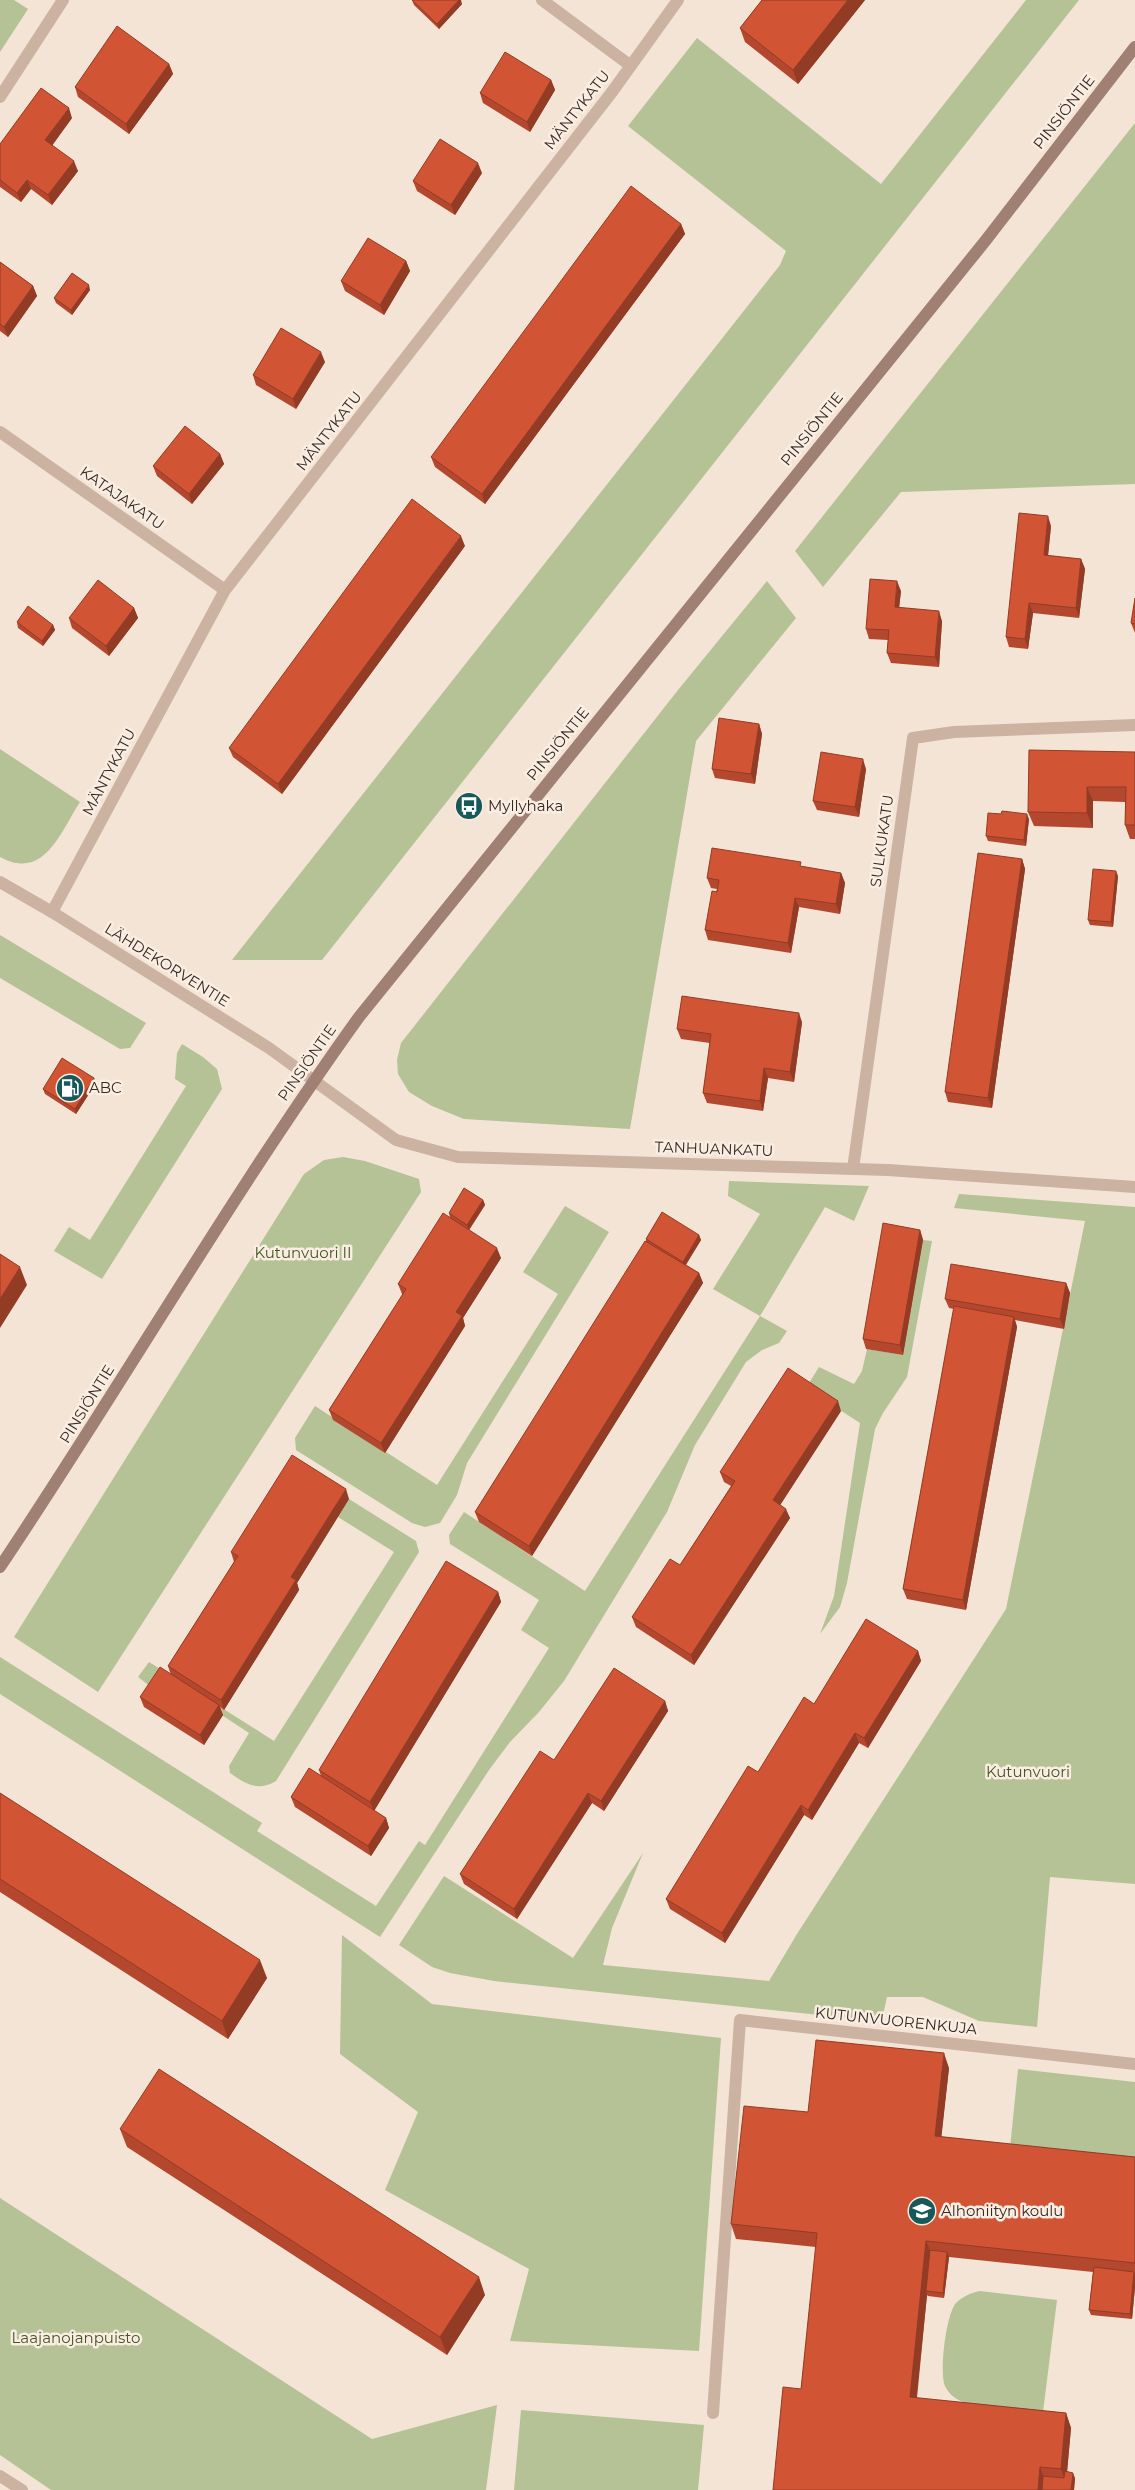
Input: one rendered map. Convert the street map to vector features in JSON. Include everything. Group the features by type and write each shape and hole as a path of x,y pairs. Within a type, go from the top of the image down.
{"main road":[{"name":"PINSIÖNTIE","path":"0,1567 60,1478 266,1151 358,1017 986,240 1135,47"}],"street":[{"path":"0,97 64,0"},
{"path":"542,0 631,66"},
{"name":"MÄNTYKATU","path":"52,912 226,590 631,66 678,0"},
{"name":"KATAJAKATU","path":"0,432 226,590"},
{"name":"SULKUKATU","path":"853,1169 913,738 954,732 1135,725"},
{"name":"LÄHDEKORVENTIE","path":"0,882 52,912 269,1048 313,1080"},
{"name":"TANHUANKATU","path":"313,1080 396,1140 458,1157 954,1173 1135,1187"},
{"name":"KUTUNVUORENKUJA","path":"713,2413 740,2020 1135,2064"},
{"path":"0,2476 22,2490"}],"green space":[{"path":"0,0 14,0 28,9 0,52"},
{"path":"1026,0 1079,0 322,960 232,960 780,265 786,251 628,126 697,38 881,184"},
{"path":"1135,123 1135,484 901,492 823,587 795,551"},
{"path":"767,581 796,618 696,741 630,1129 464,1119 432,1106 409,1092 398,1074 397,1060 401,1043 678,690"},
{"path":"0,749 80,802 58,839 49,850 39,858 28,863 15,863 0,857"},
{"path":"0,935 146,1023 130,1048 120,1049 0,978"},
{"path":"182,1044 203,1057 217,1069 222,1089 102,1279 54,1251 69,1227 90,1240 186,1086 175,1079 177,1053"},
{"name":"Kutunvuori II","path":"343,1157 365,1161 419,1179 421,1192 98,1692 14,1637 304,1174 324,1160"},
{"path":"729,1181 869,1186 854,1221 825,1207 760,1316 713,1289 760,1214 728,1196"},
{"name":"Kutunvuori","path":"959,1194 1135,1207 1135,1884 1050,1877 1037,2027 979,2021 923,1997 887,1997 883,2015 868,2020 494,1981 450,1973 432,1967 399,1945 444,1876 573,1958 643,1853 612,1928 603,1965 769,1981 797,1934 1006,1609 1085,1221 954,1208"},
{"path":"565,1206 609,1232 467,1463 457,1495 440,1523 425,1527 412,1523 296,1450 295,1438 315,1406 437,1485 558,1294 523,1272"},
{"path":"923,1240 932,1241 907,1377 883,1413 875,1429 847,1583 840,1607 820,1634 834,1596 860,1423 806,1388 819,1367 854,1384 862,1371 867,1349 903,1355"},
{"path":"760,1316 787,1331 779,1343 762,1350 746,1362 695,1445 667,1512 564,1681 539,1712 510,1742 489,1770 380,1937 0,1694 0,1657 262,1823 257,1831 376,1906 419,1841 425,1845 549,1648 521,1630 539,1600 450,1544 449,1535 464,1512 585,1591"},
{"path":"349,1499 416,1541 419,1552 276,1781 263,1786 252,1785 230,1773 229,1766 249,1733 164,1677 155,1690 138,1677 149,1662 274,1741 394,1552 338,1517"},
{"path":"342,1935 432,2004 721,2038 699,2351 510,2341 529,2269 385,2190 418,2112 340,2054"},
{"path":"1018,2069 1135,2082 1135,2171 1009,2158"},
{"name":"Laajanojanpuisto","path":"0,2198 372,2439 497,2405 486,2490 51,2490 0,2455"},
{"path":"980,2291 1057,2300 1043,2412 965,2403 954,2397 945,2386 943,2379 944,2344 952,2309 961,2298"},
{"path":"521,2410 704,2425 698,2490 514,2490"}],"building":[{"path":"412,0 459,0 437,24"},
{"path":"762,0 848,0 793,70 740,28"},
{"path":"117,26 169,64 126,124 75,87"},
{"path":"505,52 551,80 527,122 480,93"},
{"path":"41,88 69,108 45,140 74,161 48,195 27,180 17,193 0,180 0,144"},
{"path":"440,139 478,163 451,205 413,181"},
{"path":"631,186 681,224 482,494 431,457"},
{"path":"368,238 406,261 380,305 341,281"},
{"path":"0,262 33,286 4,327 0,324"},
{"path":"72,273 89,285 71,310 54,298"},
{"path":"281,328 321,352 293,399 253,375"},
{"path":"185,426 220,454 189,494 153,466"},
{"path":"412,499 461,536 278,784 229,748"},
{"path":"1019,513 1048,516 1044,555 1081,559 1076,608 1029,603 1025,639 1006,637"},
{"path":"870,579 897,581 895,607 939,611 935,657 887,653 889,630 866,629"},
{"path":"98,580 134,608 106,646 69,618"},
{"path":"1135,598 1135,624 1131,623"},
{"path":"28,606 53,625 42,641 17,622"},
{"path":"719,718 759,724 751,774 712,769"},
{"path":"1029,750 1135,752 1135,825 1125,825 1126,787 1087,787 1087,813 1028,812"},
{"path":"821,752 863,759 855,807 813,801"},
{"path":"1002,811 1027,814 1024,840 986,836 988,813 1001,814"},
{"path":"712,848 801,862 800,866 841,873 836,904 795,898 788,943 705,930 712,891 717,892 719,880 707,878"},
{"path":"978,853 1022,859 988,1098 945,1092"},
{"path":"1093,869 1116,871 1111,922 1088,920"},
{"path":"682,996 799,1013 790,1072 764,1068 760,1101 703,1093 711,1034 677,1029"},
{"name":"ABC","path":"62,1058 94,1078 75,1109 43,1089"},
{"path":"464,1188 483,1200 467,1225 449,1213"},
{"path":"662,1212 699,1235 683,1262 646,1239"},
{"path":"443,1213 497,1248 456,1312 462,1316 381,1443 329,1410 406,1289 398,1284"},
{"path":"883,1223 920,1230 900,1345 863,1339"},
{"path":"645,1241 699,1273 529,1546 475,1512"},
{"path":"0,1254 20,1267 0,1299"},
{"path":"951,1264 1066,1283 1060,1319 945,1299"},
{"path":"954,1306 1014,1317 963,1600 903,1589"},
{"path":"788,1368 838,1401 773,1500 786,1509 691,1655 632,1617 670,1559 680,1565 735,1481 720,1472"},
{"path":"292,1455 346,1489 291,1577 296,1580 221,1700 168,1666 238,1556 231,1552"},
{"path":"446,1561 498,1592 370,1802 319,1770"},
{"path":"866,1619 918,1651 864,1738 855,1733 808,1810 801,1805 722,1933 666,1899 748,1766 758,1772 804,1697 814,1704"},
{"path":"160,1667 219,1705 200,1735 140,1697"},
{"path":"614,1668 665,1701 601,1801 588,1793 514,1909 460,1874 540,1751 554,1760"},
{"path":"309,1768 386,1818 368,1846 291,1797"},
{"path":"0,1793 260,1960 222,2021 0,1879"},
{"path":"816,2040 944,2053 935,2136 1135,2157 1135,2263 926,2241 910,2397 1066,2413 1061,2469 1040,2467 1038,2490 773,2490 783,2387 801,2389 817,2233 731,2224 744,2106 808,2112"},
{"path":"159,2069 479,2277 440,2337 120,2129"},
{"path":"930,2250 947,2252 943,2293 926,2291"},
{"path":"1094,2267 1134,2272 1130,2314 1089,2310"},
{"path":"1065,2471 1073,2473 1071,2490 1042,2490 1043,2476 1064,2478"}],"place":[{"name":"Myllyhaka","path":"469,806"},
{"name":"ABC","path":"70,1088"},
{"name":"Alhoniityn koulu","path":"922,2211"}]}
